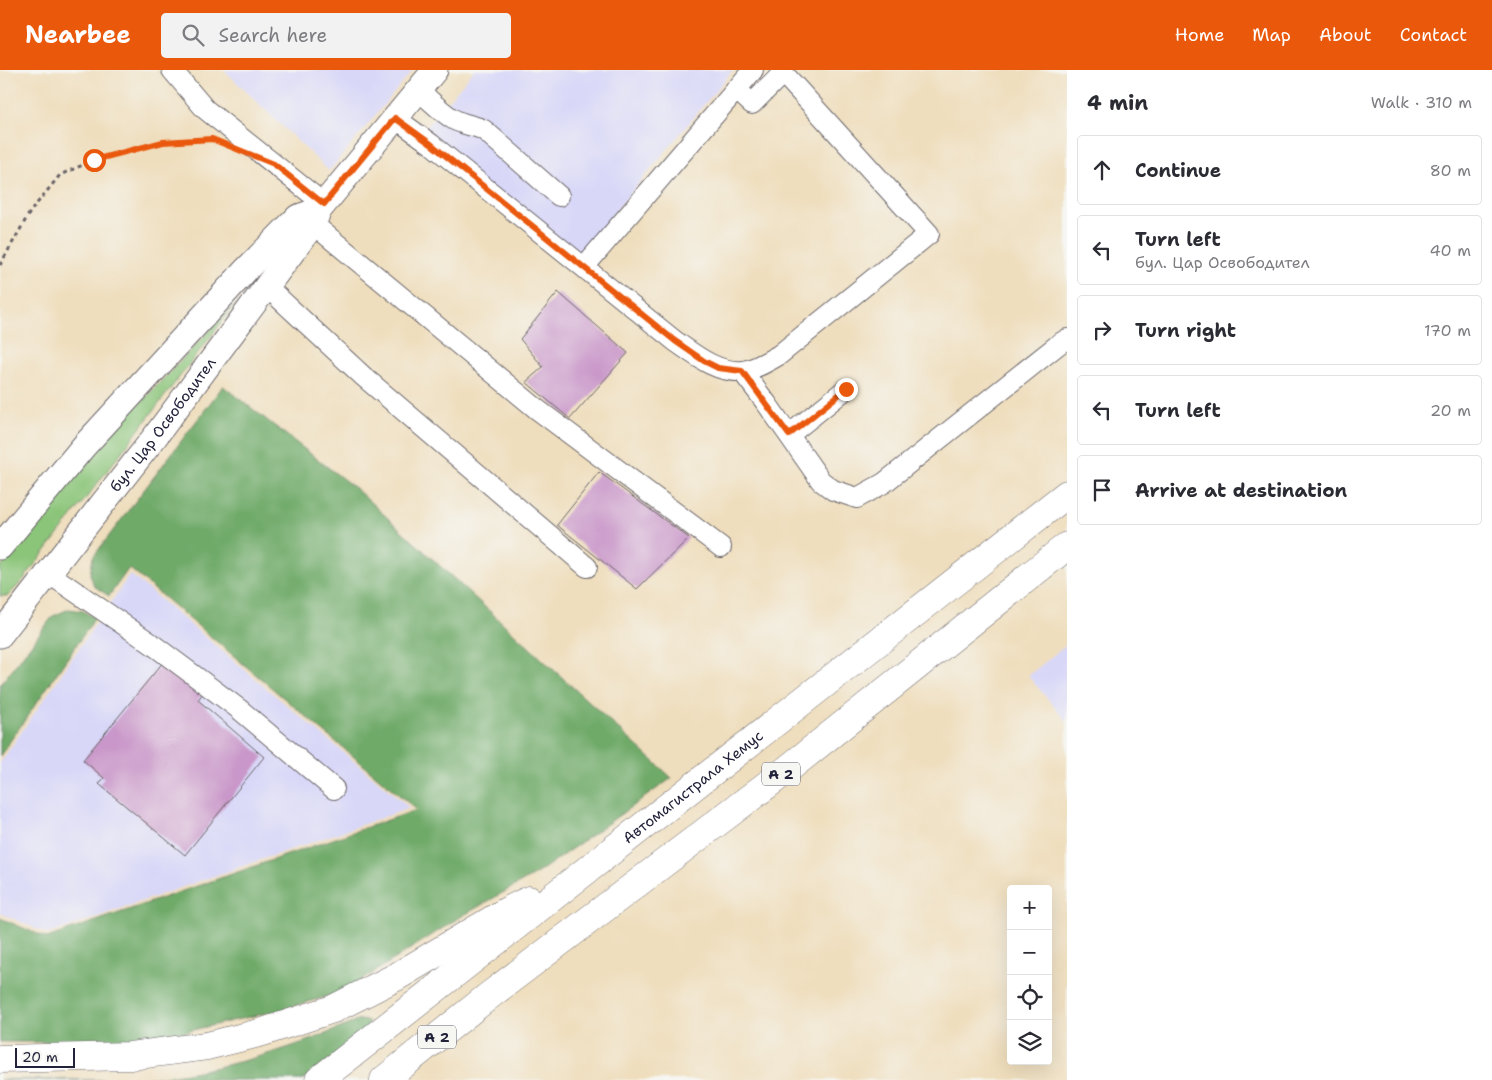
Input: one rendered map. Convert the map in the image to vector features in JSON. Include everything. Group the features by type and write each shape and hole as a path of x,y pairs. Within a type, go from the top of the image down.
{"highway":[{"path":"942,591 996,529 1067,474"},
{"name":"Автомагистрала Хемус","path":"319,1080 1067,494"},
{"name":"A 2","path":"384,1080 490,995 784,772 974,618 1067,546"},
{"path":"974,618 1019,601 1067,567"},
{"path":"0,1059 130,1056 207,1046 263,1032 333,1009 396,977 507,911 594,866"},
{"path":"408,1080 490,995"}],"main road":[{"name":"бул. Цар Освободител","path":"4,623 48,573 154,438 318,212 435,70"},
{"name":"бул. Цар Освободител","path":"0,547 84,446 245,271 298,217 318,212"}],"street":[{"path":"172,70 205,110 538,410 721,547"},
{"path":"584,267 753,70"},
{"path":"395,118 431,144 675,341 704,361 718,368 742,371 758,366 779,355 929,234 783,72 752,104 736,89"},
{"path":"418,90 453,119 484,130 559,196"},
{"path":"266,286 364,377 587,567"},
{"path":"742,371 821,481 832,490 857,498 884,483 1067,339"},
{"path":"789,435 846,389"},
{"path":"48,573 152,644 223,697 334,789"}],"path":[{"path":"0,265 30,212 60,175 94,160 163,142 212,139"}],"shaded area":[{"path":"224,70 413,70 329,171"},
{"path":"474,70 733,70 572,264 419,136"},
{"path":"130,574 410,808 48,934 0,913 0,763"},
{"path":"1067,644 1067,721 1028,676"}],"green space":[{"path":"238,301 23,580 8,596 0,596 0,568 5,561 68,483 121,423"},
{"path":"223,386 356,489 672,778 539,872 457,919 343,992 280,1010 153,1039 94,1042 0,1042 0,918 47,938 417,810 129,568 109,596 94,586 90,574 93,557"},
{"path":"69,609 83,611 95,618 0,756 0,685 53,616"},
{"path":"359,1020 369,1021 368,1031 303,1080 125,1080 215,1068 302,1043"}],"building":[{"path":"558,292 628,353 570,419 526,382 543,367 520,339"},
{"path":"599,472 689,538 637,589 557,525"},
{"path":"164,661 202,694 198,700 264,757 185,855 99,784 104,778 83,760"}],"route":[{"path":"94,160 163,142 212,139 274,164 324,204 395,118 431,144 675,341 704,361 718,368 742,371 789,435 846,389"}]}
